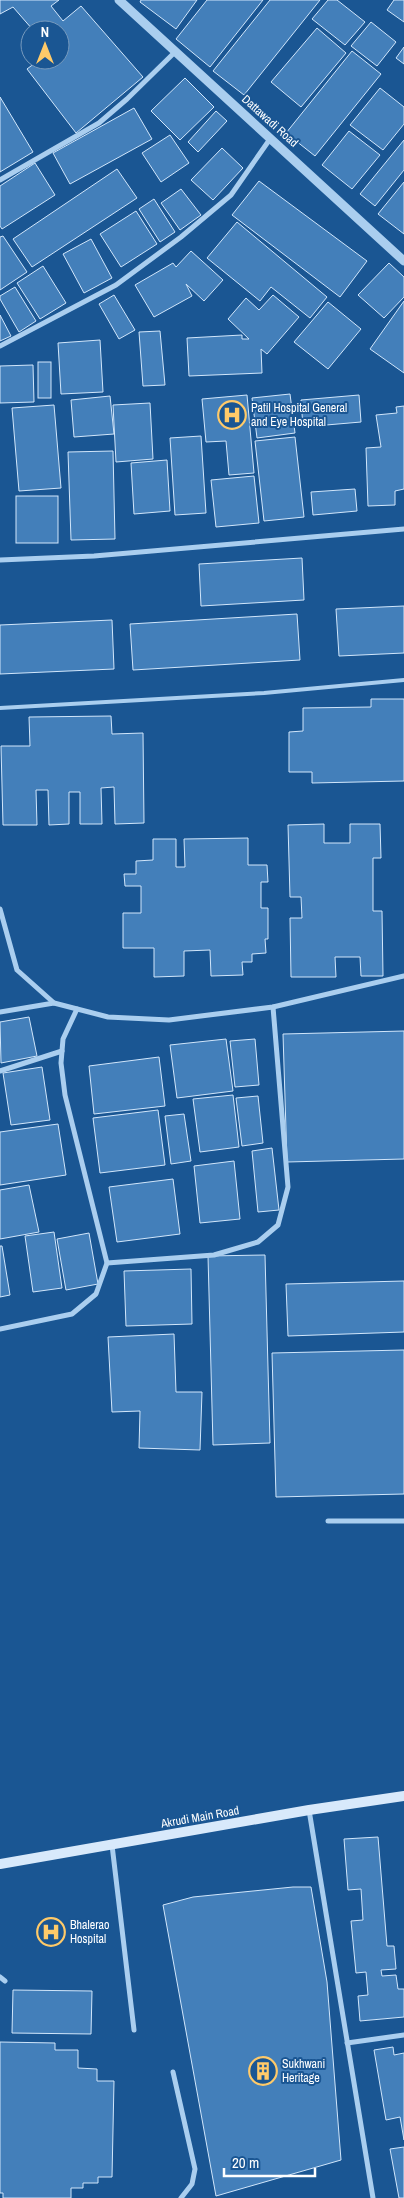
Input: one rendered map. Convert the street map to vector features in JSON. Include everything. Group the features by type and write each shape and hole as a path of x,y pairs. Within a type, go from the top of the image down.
{"main road":[{"name":"Akrudi Main Road","path":"0,1864 309,1810 404,1796"}],"street":[{"name":"Dattawadi Road","path":"119,0 404,261"},
{"path":"0,180 99,123 128,99 175,52"},
{"path":"0,346 116,285 181,237 231,195 270,139"},
{"path":"0,560 94,556 404,529"},
{"path":"0,909 17,970 54,1003"},
{"path":"0,1012 54,1003 108,1017 169,1020 273,1007 404,976"},
{"path":"107,1264 214,1255 258,1242 278,1225 288,1187 273,1007"},
{"path":"0,1329 72,1314 96,1294 107,1264 65,1095 61,1062 64,1039 78,1009"},
{"path":"0,1070 62,1051"},
{"path":"328,1521 404,1521"},
{"path":"309,1810 373,2198"},
{"path":"112,1845 134,2030"},
{"path":"347,2043 404,2035"},
{"path":"173,2072 195,2169 192,2184 181,2198"}],"lane":[{"path":"0,708 264,693 404,680"}],"building":[{"path":"0,0 59,0 51,6 62,20 24,20 13,7 0,14"},
{"path":"141,0 197,0 176,29 140,2"},
{"path":"207,0 263,0 210,67 176,39"},
{"path":"270,0 320,0 244,95 213,71"},
{"path":"328,0 337,0 365,22 345,45 312,19"},
{"path":"394,0 404,0 404,22 387,10"},
{"path":"81,6 143,77 76,133 28,70 70,70 70,20 64,20"},
{"path":"371,22 396,42 377,66 351,46"},
{"path":"317,28 346,53 301,107 271,82"},
{"path":"404,47 404,64 396,58"},
{"path":"352,51 381,74 315,156 286,133"},
{"path":"185,78 214,107 180,140 151,111"},
{"path":"380,88 404,107 404,124 383,150 350,125"},
{"path":"0,97 33,152 0,172"},
{"path":"134,108 152,139 70,184 53,153"},
{"path":"216,111 227,121 198,152 188,142"},
{"path":"349,131 380,155 352,189 322,165"},
{"path":"170,135 189,163 161,182 142,153"},
{"path":"404,140 404,170 375,206 360,194"},
{"path":"222,148 243,168 213,200 191,180"},
{"path":"35,163 55,195 2,229 0,226 0,186"},
{"path":"117,169 137,198 32,267 13,239"},
{"path":"259,181 367,261 340,297 232,215"},
{"path":"404,182 404,234 378,214"},
{"path":"181,189 201,215 180,230 161,203"},
{"path":"154,199 175,232 160,242 139,209"},
{"path":"136,211 157,244 121,267 100,234"},
{"path":"237,222 327,297 310,318 271,287 260,301 207,258"},
{"path":"3,236 27,272 0,290 0,237"},
{"path":"91,239 112,278 84,293 63,254"},
{"path":"191,251 223,280 204,301 186,284 192,296 154,317 135,285 173,263 176,267"},
{"path":"389,263 404,277 404,297 384,318 358,295"},
{"path":"43,266 66,303 40,319 17,283"},
{"path":"15,287 36,321 19,332 0,299 0,296"},
{"path":"114,295 135,330 119,339 99,304"},
{"path":"273,295 299,317 267,354 261,349 262,373 189,376 187,338 242,335 242,339 249,339 228,319 246,298 259,310"},
{"path":"404,301 404,373 370,349"},
{"path":"328,302 361,329 328,369 294,342"},
{"path":"0,315 11,336 0,341"},
{"path":"160,331 165,385 143,386 139,332"},
{"path":"100,340 103,392 61,394 58,343"},
{"path":"38,362 51,362 51,398 38,398"},
{"path":"33,365 34,402 0,403 0,366"},
{"path":"290,394 295,433 257,438 252,398"},
{"path":"247,395 254,473 229,475 226,441 206,442 202,399"},
{"path":"359,395 361,422 303,427 301,400"},
{"path":"110,396 114,434 74,437 71,400"},
{"path":"150,403 153,459 116,462 113,405"},
{"path":"54,405 61,488 19,491 12,408"},
{"path":"404,406 404,489 395,491 395,505 368,506 366,448 381,447 376,415 397,413 396,407"},
{"path":"201,436 206,513 175,515 170,438"},
{"path":"295,437 304,517 264,521 255,441"},
{"path":"113,451 115,539 71,540 68,452"},
{"path":"167,460 170,511 134,514 131,463"},
{"path":"254,476 259,523 216,527 211,480"},
{"path":"355,489 357,511 313,515 311,492"},
{"path":"16,496 58,496 58,543 16,543"},
{"path":"302,558 304,600 201,606 199,564"},
{"path":"404,606 404,653 339,656 336,609"},
{"path":"297,614 300,660 133,670 130,624"},
{"path":"112,620 114,669 0,674 0,625"},
{"path":"371,699 404,699 404,781 312,783 312,772 289,772 289,732 303,731 303,708 371,707"},
{"path":"111,716 112,734 143,733 144,823 115,824 114,787 101,788 102,824 80,824 80,792 69,792 69,824 49,825 48,790 36,790 37,825 3,825 1,746 30,746 29,717"},
{"path":"324,824 324,843 350,843 350,824 380,824 381,858 373,858 373,911 382,911 383,976 361,976 360,957 335,957 336,977 291,977 290,918 302,918 301,897 290,897 288,825"},
{"path":"248,838 248,865 267,865 268,882 261,882 261,908 268,908 268,939 265,939 266,953 252,954 252,962 242,962 243,975 211,976 210,950 184,951 184,976 154,977 154,948 123,948 123,913 141,913 141,886 125,886 124,874 136,874 136,861 153,860 153,839 176,839 176,867 185,867 184,839"},
{"path":"29,1017 37,1056 1,1063 0,1022"},
{"path":"404,1031 404,1159 287,1162 283,1034"},
{"path":"226,1039 233,1091 177,1098 170,1045"},
{"path":"255,1039 259,1085 235,1087 230,1041"},
{"path":"159,1057 165,1106 94,1114 89,1066"},
{"path":"42,1067 50,1120 11,1125 3,1073"},
{"path":"233,1095 239,1147 200,1152 193,1099"},
{"path":"258,1096 263,1143 242,1146 236,1098"},
{"path":"158,1110 165,1165 100,1173 93,1118"},
{"path":"184,1114 191,1161 171,1164 165,1116"},
{"path":"58,1124 66,1175 0,1185 0,1132"},
{"path":"272,1148 279,1210 258,1212 252,1151"},
{"path":"234,1161 240,1219 200,1223 194,1166"},
{"path":"173,1179 180,1234 117,1242 109,1187"},
{"path":"29,1185 39,1232 0,1239 0,1190"},
{"path":"54,1232 62,1288 33,1292 25,1236"},
{"path":"89,1233 98,1284 66,1290 57,1239"},
{"path":"0,1246 2,1246 10,1295 0,1297"},
{"path":"265,1255 270,1443 213,1445 208,1256"},
{"path":"191,1269 192,1324 126,1326 124,1271"},
{"path":"404,1281 404,1332 288,1336 286,1284"},
{"path":"174,1334 176,1392 202,1392 200,1450 139,1448 140,1411 112,1412 108,1337"},
{"path":"404,1350 404,1494 276,1497 272,1353"},
{"path":"378,1837 387,1946 394,1946 396,1969 381,1970 382,1976 396,1975 398,1989 404,1989 404,2017 360,2021 358,1996 368,1995 366,1972 356,1973 351,1921 363,1920 361,1889 348,1890 344,1839"},
{"name":"Sukhwani Heritage","path":"293,1887 311,1887 327,1982 341,2160 216,2196 163,1905 193,1897"},
{"path":"13,1990 92,1991 91,2034 12,2033"},
{"path":"0,2042 55,2043 55,2050 78,2050 78,2068 97,2069 97,2081 114,2081 112,2177 98,2177 98,2183 83,2183 83,2188 71,2188 71,2198 3,2198 3,2193 0,2193"},
{"path":"393,2047 394,2055 404,2053 404,2140 400,2117 386,2120 374,2050"},
{"path":"404,2147 404,2198 399,2198 390,2149"}],"place":[{"name":"Patil Hospital General and Eye Hospital","path":"232,415"},
{"name":"Bhalerao Hospital","path":"51,1932"},
{"name":"Sukhwani Heritage","path":"263,2071"}]}
